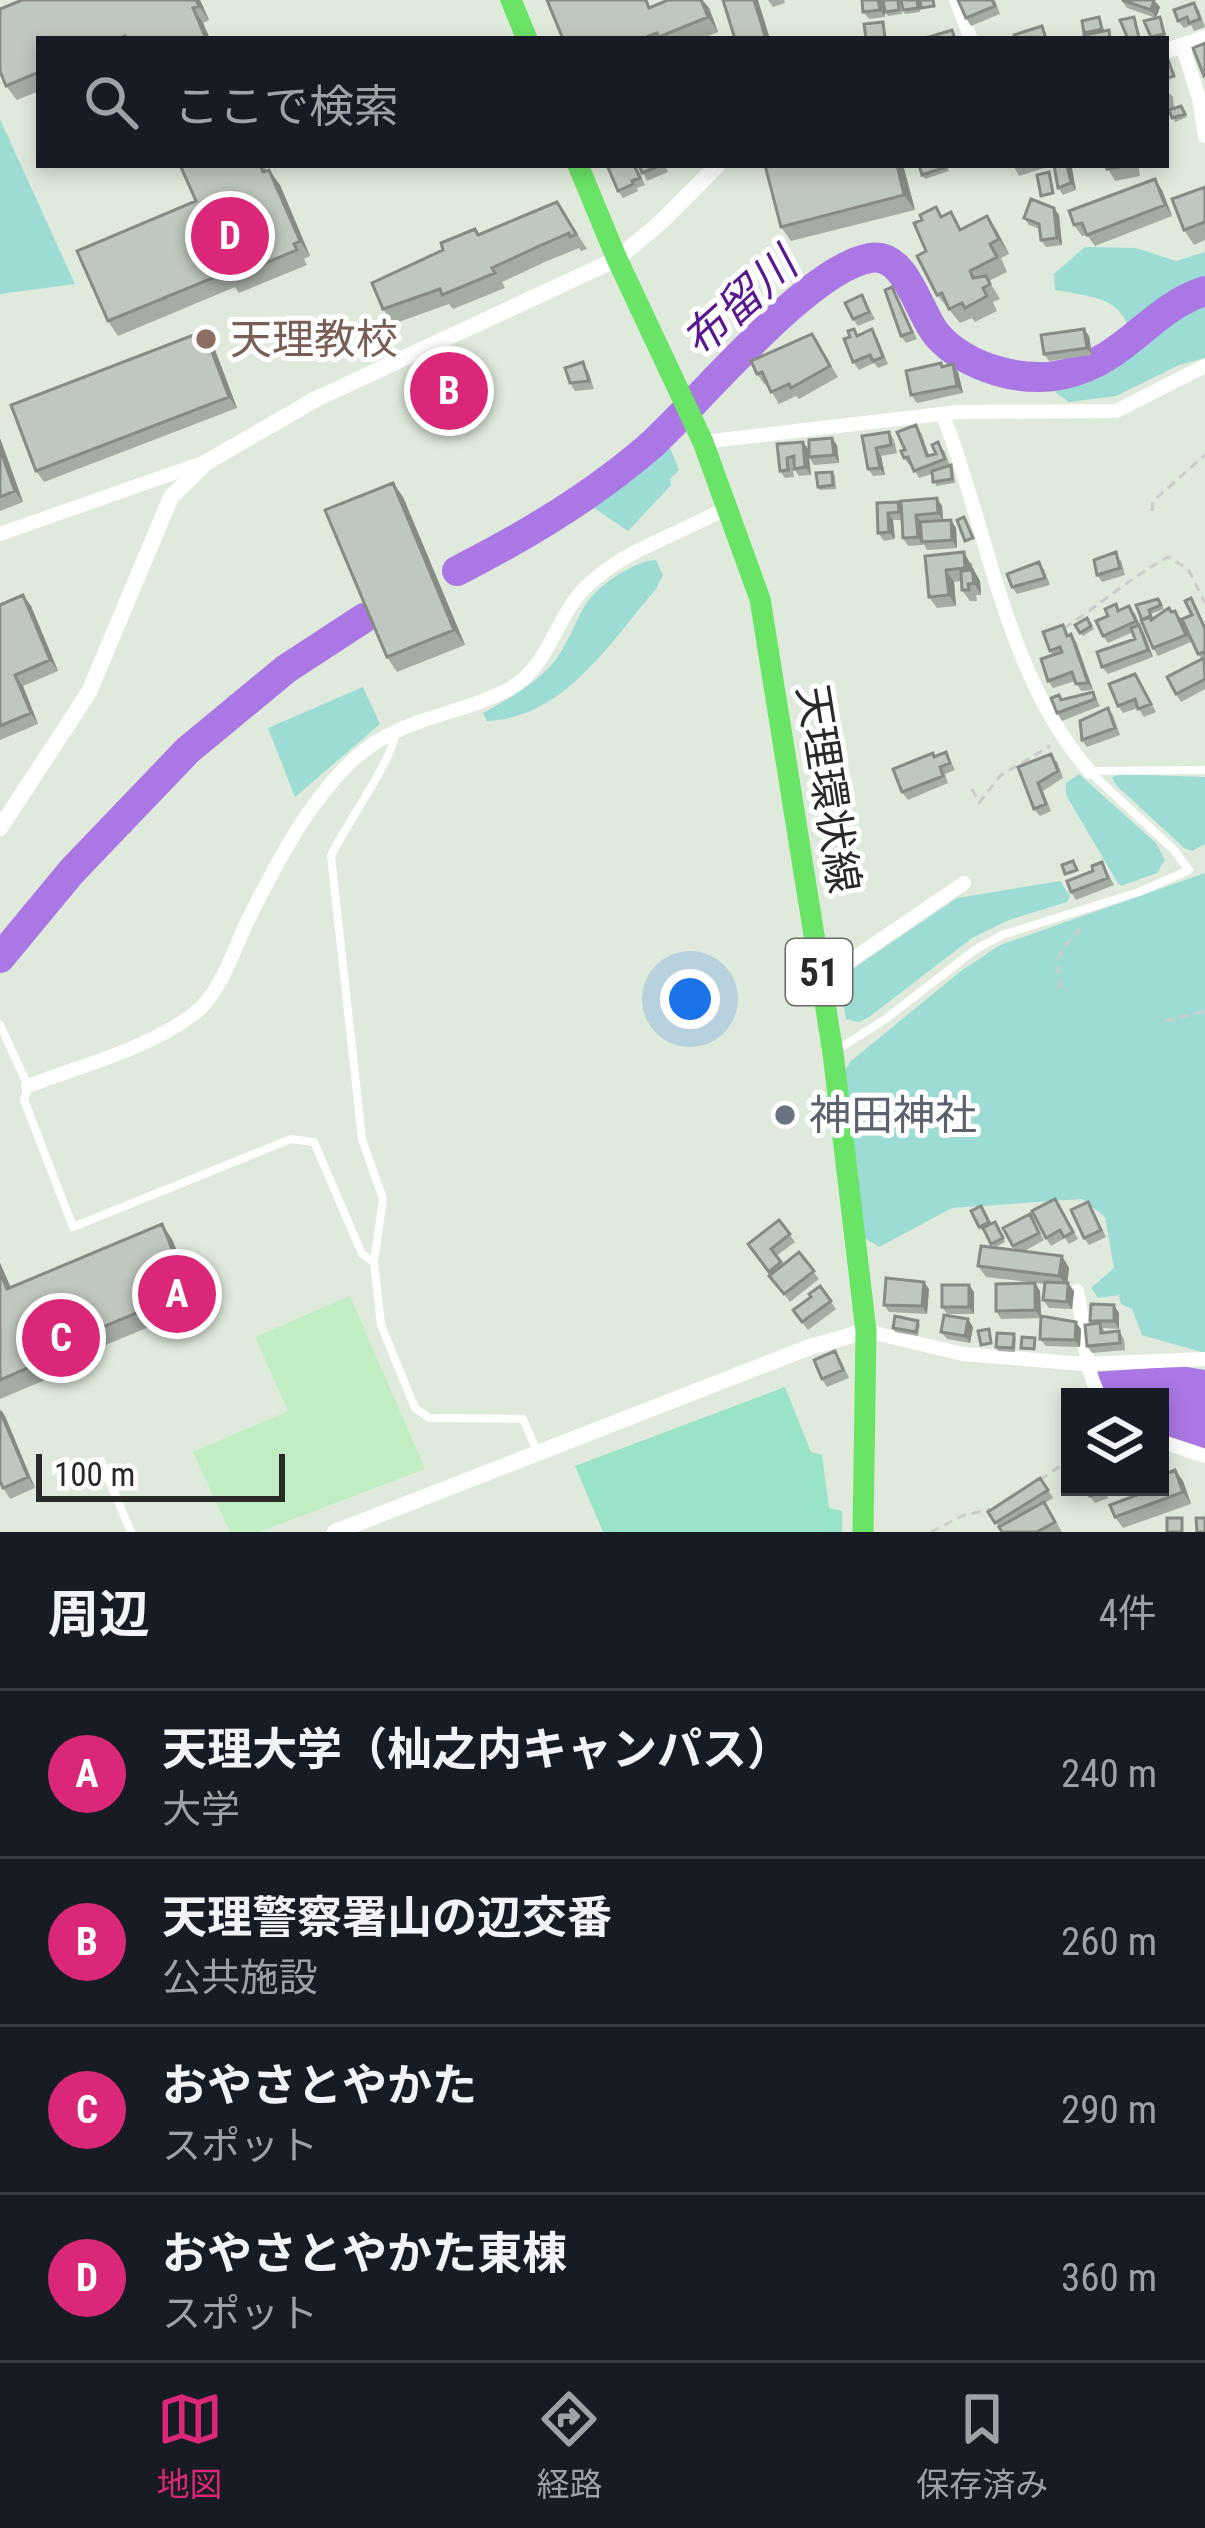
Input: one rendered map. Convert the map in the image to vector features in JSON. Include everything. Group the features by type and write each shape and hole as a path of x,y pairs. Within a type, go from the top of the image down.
{"main road":[{"path":"511,0 526,36"},
{"name":"天理環状線","path":"579,168 699,433 760,599 833,1053 866,1331 862,1532"}],"street":[{"path":"956,0 970,36"},
{"path":"1205,38 1174,48 1199,98 1205,136"},
{"path":"0,534 207,462 316,399 617,259 715,168"},
{"path":"699,433 909,415 1116,411 1205,366"},
{"path":"943,415 1018,646 1061,739 1090,772"},
{"path":"0,828 89,692 171,497 207,462"},
{"path":"28,1086 155,1037 195,1012 211,996 317,797 356,757 395,731 510,688 533,672 567,609 587,585 635,552 729,506"},
{"path":"819,975 835,971 964,883"},
{"path":"1077,1291 1084,1321 1084,1364 1096,1388"},
{"path":"335,1532 807,1348 866,1331 963,1354 1084,1364 1205,1359"},
{"path":"1169,1444 1205,1456"}],"lane":[{"path":"395,731 397,739 390,753 344,826 331,856 362,1139 383,1199 374,1262 381,1325 415,1408 429,1418 523,1419 537,1452"},
{"path":"1090,772 1205,770"},
{"path":"833,1053 976,949 1034,923 1139,892 1189,870 1174,850 1090,772"},
{"path":"0,1025 28,1086 24,1100 73,1227 291,1138 314,1142 362,1254 374,1262"},
{"path":"0,1061 12,1051"},
{"path":"101,1461 131,1532"}],"path":[{"path":"1152,511 1153,500 1205,455"},
{"path":"1062,628 1110,598 1131,576 1168,557 1187,569 1205,603"},
{"path":"972,790 979,803 1000,776 1061,739"},
{"path":"1000,776 1003,784"},
{"path":"1061,988 1057,958 1061,947 1084,927 1087,907"},
{"path":"1166,1021 1205,1011"},
{"path":"1037,1482 1061,1465"},
{"path":"931,1532 962,1516 994,1508"}],"shaded area":[{"path":"0,119 75,284 0,294"},
{"path":"1085,247 1136,248 1176,261 1205,252 1205,358 1179,365 1116,396 1069,402 1055,392 1135,355 1127,322 1111,304 1055,290 1054,274"},
{"path":"666,438 679,470 628,531 584,501"},
{"path":"656,560 663,575 656,589 583,674 540,707 487,721 483,713 552,664 596,592 630,568"},
{"path":"363,687 380,724 295,797 268,728"},
{"path":"1079,774 1156,843 1165,860 1157,873 1121,886 1116,880 1066,795 1066,783"},
{"path":"1112,777 1205,777 1205,844 1192,851 1184,848 1116,785"},
{"path":"1205,873 1205,1353 1142,1335 1132,1309 1121,1304 1119,1295 1098,1298 1091,1288 1114,1268 1105,1217 1082,1199 952,1208 879,1247 863,1237 842,1075 851,1061 1000,945"},
{"path":"1060,881 1070,896 1067,902 1009,920 972,938 869,1017 859,1022 846,1019 839,982 844,975 957,898"},
{"path":"1181,1366 1205,1370 1205,1449 1169,1437 1169,1388 1102,1388 1094,1372"},
{"path":"785,1387 811,1452 822,1455 829,1508 842,1511 842,1532 603,1532 575,1466"}],"sand":[{"path":"350,1296 425,1469 259,1532 230,1532 193,1452 288,1411 255,1337"}],"building":[{"path":"22,0 196,0 199,6 193,8 205,36 36,36 36,73 6,86 0,71 0,9"},
{"path":"547,0 646,0 649,8 668,0 701,0 708,17 661,36 562,36"},
{"path":"723,0 754,0 765,36 734,36"},
{"path":"862,0 878,0 880,10 863,12"},
{"path":"883,0 898,0 899,10 885,12"},
{"path":"901,0 917,0 918,8 903,10"},
{"path":"920,0 933,0 934,6 921,8"},
{"path":"958,0 992,0 995,6 966,18"},
{"path":"1122,0 1154,0 1151,10"},
{"path":"1194,3 1200,19 1178,21 1174,10"},
{"path":"1099,17 1102,29 1084,33 1082,21"},
{"path":"1134,17 1139,36 1127,36 1120,20"},
{"path":"1160,17 1164,34 1151,36 1144,21"},
{"path":"883,22 885,36 866,36 864,24"},
{"path":"1042,26 1045,36 1014,36"},
{"path":"1205,43 1205,75 1204,76 1193,48"},
{"path":"1181,106 1185,114 1172,118 1169,110"},
{"path":"181,168 269,170 300,241 294,244 297,250 229,278 227,272 108,321 77,251 196,201"},
{"path":"608,168 635,168 640,178 618,191"},
{"path":"766,168 898,168 904,195 781,227"},
{"path":"1055,168 1068,168 1071,183 1058,188"},
{"path":"1049,172 1053,193 1041,196 1037,175"},
{"path":"1155,179 1165,205 1087,235 1082,223 1074,225 1069,211"},
{"path":"1205,187 1205,222 1184,230 1172,199"},
{"path":"1031,199 1054,208 1057,238 1041,240 1039,224 1024,218"},
{"path":"557,202 576,234 537,247 492,268 495,273 442,295 440,289 383,309 372,283 443,250 441,243 475,229 478,235"},
{"path":"936,207 941,217 951,212 960,230 987,216 999,239 990,244 997,257 970,271 973,278 986,276 987,296 965,308 962,303 949,309 917,256 926,251 914,223"},
{"path":"892,287 912,332 901,336 885,290"},
{"path":"862,295 869,312 853,319 845,303"},
{"path":"854,329 857,336 872,329 883,357 873,361 870,355 853,362 844,339"},
{"path":"1084,329 1087,348 1044,354 1041,335"},
{"path":"204,331 229,397 36,471 11,405"},
{"path":"812,334 830,366 791,388 789,384 771,392 751,361"},
{"path":"583,362 589,381 570,383 565,368"},
{"path":"941,363 942,367 953,364 957,386 911,395 906,371"},
{"path":"916,425 927,456 936,454 932,445 938,442 945,459 914,471 908,457 904,458 897,432"},
{"path":"889,432 891,445 876,448 880,468 868,469 862,436"},
{"path":"832,438 834,455 809,457 809,440"},
{"path":"803,442 805,467 794,469 794,456 787,458 788,470 780,471 777,444"},
{"path":"0,449 15,491 0,497"},
{"path":"951,465 952,479 933,482 932,471"},
{"path":"832,472 833,485 818,487 816,473"},
{"path":"393,483 454,630 387,657 325,510"},
{"path":"937,498 938,513 916,515 918,537 903,538 901,501"},
{"path":"898,502 899,512 888,513 889,532 878,533 877,503"},
{"path":"964,517 973,538 965,541 957,520"},
{"path":"951,520 952,540 922,542 920,522"},
{"path":"964,552 965,568 946,570 949,595 929,597 925,556"},
{"path":"1116,552 1120,568 1097,575 1094,560"},
{"path":"1039,562 1045,578 1012,587 1007,574"},
{"path":"972,570 974,583 962,590 961,571"},
{"path":"23,595 50,660 15,675 31,713 0,726 0,605"},
{"path":"1191,598 1205,629 1205,655 1198,654 1182,619 1192,615 1185,601"},
{"path":"1158,599 1161,605 1142,620 1136,605"},
{"path":"1116,604 1118,611 1129,606 1136,621 1103,636 1096,621 1108,616 1105,609"},
{"path":"1169,608 1186,635 1153,648 1141,620 1150,616 1151,620"},
{"path":"1087,618 1091,626 1080,633 1075,625"},
{"path":"1063,625 1067,636 1071,634 1088,683 1076,684 1072,672 1048,681 1041,659 1062,652 1060,647 1050,651 1043,632"},
{"path":"1139,625 1148,650 1102,667 1097,652 1135,639 1131,628"},
{"path":"1204,658 1205,679 1176,694 1167,677"},
{"path":"1135,674 1151,704 1138,709 1135,699 1118,706 1109,684"},
{"path":"1093,692 1095,699 1057,713 1051,698 1059,695 1061,700"},
{"path":"1108,708 1115,728 1082,740 1080,721"},
{"path":"946,752 950,763 940,767 943,776 902,792 893,769"},
{"path":"1051,754 1058,771 1038,783 1046,804 1034,809 1018,767"},
{"path":"1073,861 1077,870 1065,874 1062,865"},
{"path":"1102,862 1108,878 1071,892 1067,881 1093,871 1092,866"},
{"path":"1055,1199 1073,1232 1064,1237 1060,1230 1046,1238 1032,1211"},
{"path":"1088,1202 1101,1230 1084,1238 1071,1210"},
{"path":"981,1206 989,1222 979,1227 971,1211"},
{"path":"1030,1214 1039,1233 1013,1246 1003,1228"},
{"path":"779,1220 790,1234 771,1249 781,1262 769,1272 748,1244"},
{"path":"995,1222 1003,1238 991,1244 983,1228"},
{"path":"162,1224 189,1291 36,1355 39,1363 0,1380 0,1272 7,1289"},
{"path":"981,1246 1062,1256 1059,1276 978,1266"},
{"path":"799,1252 814,1271 784,1294 769,1276"},
{"path":"886,1278 924,1282 922,1306 884,1305"},
{"path":"1045,1282 1068,1283 1067,1302 1043,1300"},
{"path":"1035,1283 1035,1310 996,1311 996,1284"},
{"path":"942,1285 969,1285 969,1307 942,1307"},
{"path":"820,1286 831,1301 802,1322 793,1310"},
{"path":"1091,1304 1114,1305 1114,1321 1090,1321"},
{"path":"944,1315 968,1319 965,1336 941,1332"},
{"path":"895,1316 918,1321 916,1332 893,1328"},
{"path":"1041,1316 1076,1322 1075,1340 1040,1339"},
{"path":"1100,1323 1101,1333 1119,1331 1120,1343 1087,1346 1085,1325"},
{"path":"989,1329 991,1343 981,1345 978,1331"},
{"path":"997,1333 1014,1334 1013,1348 996,1347"},
{"path":"1022,1337 1035,1338 1034,1349 1021,1348"},
{"path":"835,1351 843,1370 822,1379 814,1360"},
{"path":"0,1411 28,1477 3,1488 0,1481"},
{"path":"1175,1470 1183,1492 1115,1517 1110,1505 1134,1496 1169,1496 1169,1472"},
{"path":"1040,1478 1048,1490 995,1523 988,1512"},
{"path":"1044,1502 1055,1522 1037,1532 1002,1532 999,1527"},
{"path":"1167,1518 1182,1518 1182,1532 1167,1532"},
{"path":"1196,1518 1205,1518 1205,1532 1197,1532"}],"waterway":[{"name":"布留川","path":"457,571 556,515 627,465 755,339 845,267 870,258 894,264 931,327 950,347 980,365 1032,377 1065,374 1105,358 1169,309 1205,291"},
{"name":"布留川","path":"0,958 72,871 188,750 286,669 364,618"}],"place":[{"name":"おやさとやかた東棟","path":"230,236"},
{"name":"天理教校","path":"206,339"},
{"name":"天理警察署山の辺交番","path":"449,391"},
{"name":"神田神社","path":"785,1115"},
{"name":"天理大学（杣之内キャンパス）","path":"177,1294"},
{"name":"おやさとやかた","path":"61,1338"}]}
